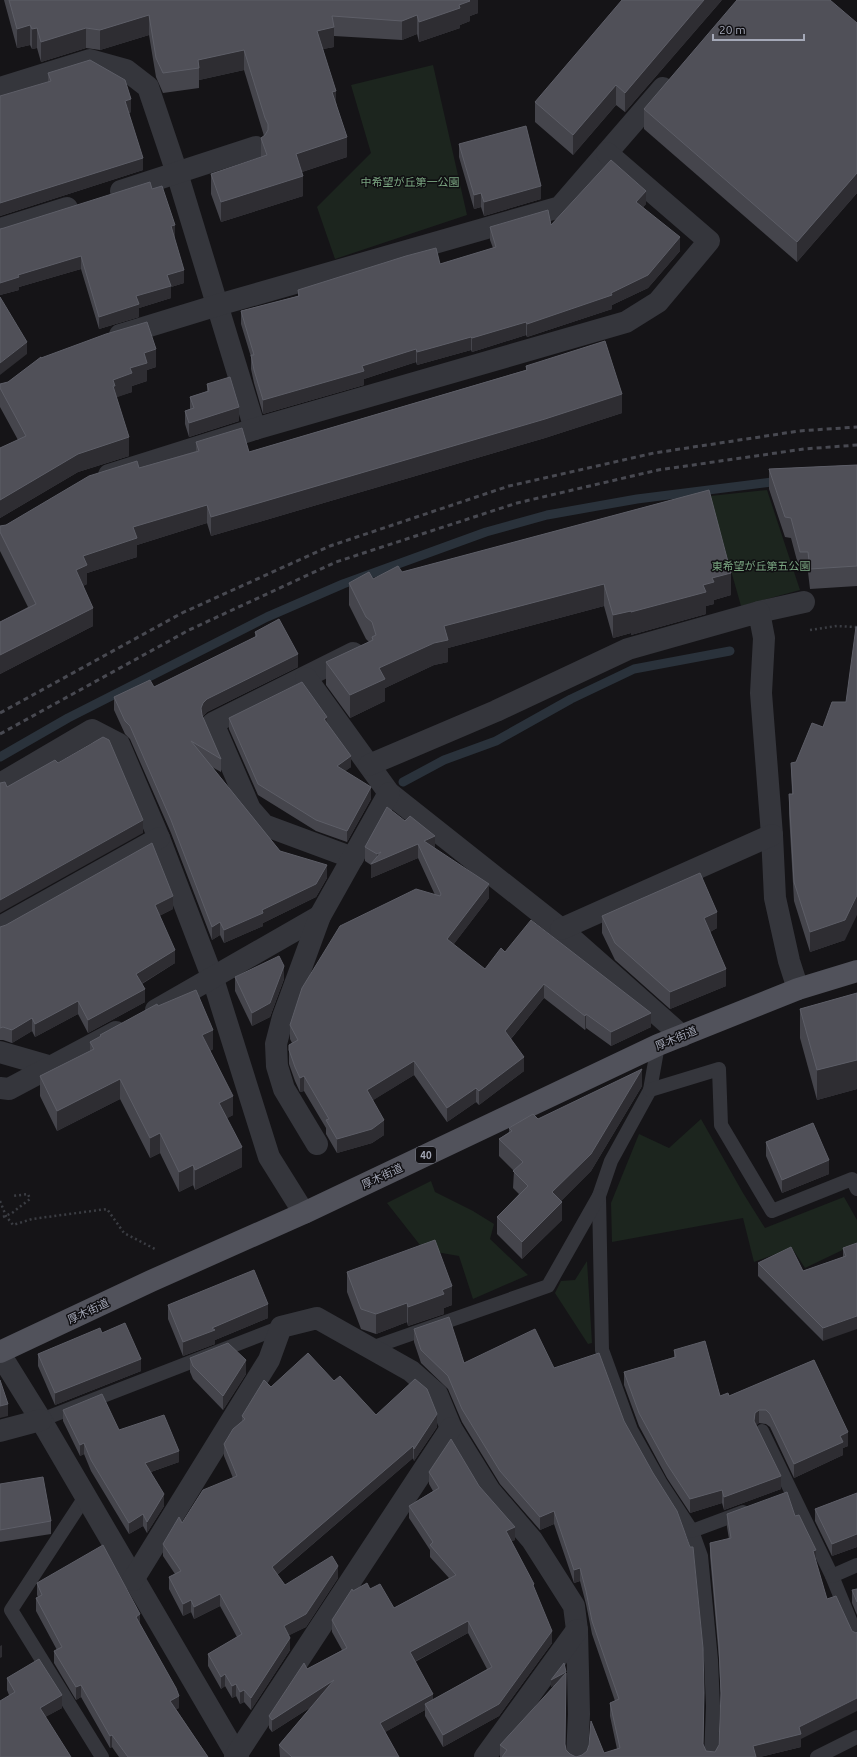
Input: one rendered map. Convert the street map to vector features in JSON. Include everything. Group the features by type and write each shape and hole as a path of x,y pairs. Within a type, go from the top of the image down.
{"main road":[{"name":"厚木街道","path":"0,1353 151,1281 304,1213 658,1046 798,989 857,972"}],"street":[{"path":"2,81 90,60 126,70 148,87 177,173 255,429"},
{"path":"99,342 218,305 560,207 678,71"},
{"path":"0,230 256,147"},
{"path":"92,481 255,429 626,322 658,302 709,241 607,153"},
{"path":"369,764 496,711 628,649 759,612 804,602"},
{"path":"759,612 764,638 761,692 772,835 775,898 789,961 798,989"},
{"path":"353,858 264,825 250,809 213,723 361,650"},
{"path":"306,678 389,793 561,930 682,1036"},
{"path":"0,784 92,730 119,744 159,838 212,979 269,1157 304,1213"},
{"path":"317,1144 284,1089 277,1066 276,1044 283,1017 320,916 389,793"},
{"path":"561,930 772,835"},
{"path":"0,927 159,838"},
{"path":"0,1088 9,1089 52,1067 212,979 320,916"},
{"path":"0,1052 52,1067"},
{"path":"133,1580 269,1360 281,1327 317,1318 411,1371 437,1394 451,1428 490,1491 532,1540 574,1606 577,1630 579,1714 577,1757"},
{"path":"0,1353 41,1420 236,1756 451,1428"},
{"path":"0,1431 41,1420"},
{"path":"485,1757 577,1630"}],"lane":[{"path":"371,1348 548,1286 600,1196 611,1161 650,1090 658,1046"},
{"path":"650,1090 719,1069 721,1125 772,1211 852,1179 857,1189"},
{"path":"600,1196 602,1350 631,1430 660,1482 692,1531 701,1556 713,1706 711,1757"},
{"path":"41,1420 281,1327"},
{"path":"762,1431 832,1576 857,1637"},
{"path":"778,1499 793,1494"},
{"path":"85,1497 11,1610 102,1757"},
{"path":"692,1531 757,1507"},
{"path":"832,1576 857,1564"},
{"path":"817,1757 857,1737"}],"path":[{"path":"808,630 837,626 857,627"},
{"path":"4,1216 30,1199 28,1194 13,1196"},
{"path":"0,1201 4,1216 13,1225 32,1220 107,1209 124,1233 156,1250"}],"green space":[{"name":"中希望が丘第一公園","path":"433,65 467,215 335,259 317,207 371,153 351,85"},
{"name":"東希望が丘第五公園","path":"767,490 800,590 741,606 710,496"},
{"path":"701,1119 743,1193 765,1228 844,1197 857,1220 857,1243 805,1268 792,1248 754,1262 743,1218 612,1242 611,1203 639,1134 669,1148"},
{"path":"431,1181 435,1192 473,1211 494,1224 490,1239 528,1275 473,1299 459,1256 436,1252 420,1245 387,1203"},
{"path":"587,1261 592,1343 588,1344 555,1293 561,1281 575,1280"}],"building":[{"path":"9,0 470,1 459,5 460,8 419,22 417,15 402,21 332,16 334,27 317,31 336,91 332,92 347,137 296,154 303,176 221,202 211,174 267,155 261,138 268,130 268,124 244,50 198,60 199,68 163,73 156,58 149,15 100,30 86,28 41,42 37,28 32,29 30,25 17,29"},
{"path":"622,0 704,0 625,93 616,85 573,135 535,102"},
{"path":"737,0 830,0 857,23 857,173 797,242 644,109"},
{"path":"90,60 125,80 131,99 125,101 143,158 0,203 0,96 51,81 48,73"},
{"path":"526,126 541,186 484,202 481,193 474,195 459,144"},
{"path":"611,160 646,191 636,202 680,237 648,275 611,293 612,295 527,324 526,322 417,352 416,349 362,366 364,371 263,400 251,355 254,355 241,311 299,296 298,290 436,248 440,264 496,247 490,227 548,210 551,225"},
{"path":"150,182 152,189 162,186 175,225 171,226 184,270 167,275 171,286 136,296 139,304 99,317 81,256 18,275 19,277 0,283 0,229"},
{"path":"0,297 27,342 0,363"},
{"path":"147,322 156,349 144,353 147,363 130,368 132,373 113,380 115,386 113,386 129,437 78,454 0,500 0,448 26,436 0,388 0,384 8,382 41,357 106,334"},
{"path":"605,341 622,394 545,419 211,517 207,505 133,527 137,538 83,556 87,565 76,570 93,608 0,655 0,622 36,604 0,532 0,526 6,525 89,476 137,461 139,468 199,451 196,442 242,428 249,452 527,370 526,366"},
{"path":"230,377 239,407 189,423 185,411 194,408 190,397 209,391 207,384"},
{"path":"857,465 857,566 810,569 808,552 800,552 791,518 785,517 769,469"},
{"path":"709,490 731,573 712,578 714,582 703,585 706,592 631,612 613,615 604,584 444,626 448,640 434,643 379,668 385,679 350,695 326,662 373,640 372,637 376,635 372,622 366,617 349,583 369,572 373,579 398,566 402,572"},
{"path":"279,619 298,654 207,699 203,703 201,708 202,715 221,759 191,741 280,851 327,865 316,884 262,910 263,913 224,930 220,922 212,927 171,820 130,726 125,721 114,697 150,680 154,687 257,636 255,632"},
{"path":"856,627 857,895 845,920 810,932 794,882 789,794 793,794 791,763 796,762 812,723 823,727 832,702 846,702"},
{"path":"302,682 327,717 324,719 351,756 337,766 371,787 347,831 316,820 258,784 229,718"},
{"path":"103,737 109,740 143,820 0,900 0,783 5,782 7,787 55,760 58,763"},
{"path":"387,807 405,821 410,816 435,836 424,841 489,884 447,939 485,969 501,948 505,952 531,920 651,1013 611,1032 586,1014 585,1016 544,984 505,1031 524,1057 479,1091 476,1088 447,1108 414,1061 367,1090 384,1120 372,1129 337,1139 326,1120 329,1119 304,1076 300,1078 289,1050 289,1045 298,1040 290,1025 302,988 340,926 416,889 440,896 441,894 418,844 371,864 381,852 377,854 365,847"},
{"path":"152,843 173,896 155,905 175,950 136,974 145,989 88,1020 78,1001 35,1024 32,1018 12,1030 3,1027 0,1028 0,927"},
{"path":"700,873 717,912 704,918 726,969 670,992 615,943 602,916"},
{"path":"279,956 284,966 270,1003 252,1013 235,977"},
{"path":"196,990 213,1030 202,1035 233,1096 219,1103 242,1147 195,1170 193,1165 179,1172 160,1133 150,1138 120,1079 57,1111 40,1076 94,1049 90,1042 101,1036 100,1035 157,1004 158,1006"},
{"path":"857,993 857,1060 817,1070 800,1009"},
{"path":"642,1069 591,1154 552,1192 562,1202 522,1242 497,1217 528,1186 513,1171 523,1162 499,1139 512,1131 509,1128 533,1114 538,1119"},
{"path":"813,1123 829,1160 782,1180 766,1142"},
{"path":"435,1240 452,1286 442,1290 444,1294 408,1307 407,1303 376,1314 361,1309 347,1272"},
{"path":"857,1243 857,1316 823,1328 758,1263 791,1247 803,1271 846,1256 843,1248"},
{"path":"254,1270 268,1304 212,1328 215,1330 183,1342 168,1305"},
{"path":"449,1317 464,1363 535,1329 554,1368 599,1353 624,1421 653,1473 677,1511 690,1547 693,1547 703,1648 703,1744 706,1751 715,1752 719,1745 721,1693 719,1646 710,1543 731,1538 727,1514 787,1492 795,1516 799,1515 816,1550 813,1551 827,1599 836,1596 852,1631 857,1632 857,1698 799,1727 801,1734 753,1746 756,1757 576,1757 587,1751 591,1721 604,1753 620,1748 610,1703 619,1699 592,1621 580,1568 574,1570 554,1511 540,1517 500,1471 462,1409 448,1376 421,1350 414,1329"},
{"path":"125,1323 141,1359 55,1393 38,1354 100,1328 102,1333"},
{"path":"705,1341 720,1396 728,1393 729,1396 814,1360 848,1432 840,1436 843,1442 794,1464 770,1414 766,1410 759,1410 755,1413 754,1421 781,1476 724,1497 722,1490 690,1499 667,1464 639,1413 624,1372 676,1357 674,1350"},
{"path":"228,1343 246,1360 223,1396 193,1366 190,1358"},
{"path":"308,1353 334,1381 340,1376 376,1415 415,1379 427,1389 437,1414 414,1449 413,1446 272,1567 285,1585 332,1556 338,1566 306,1614 284,1626 290,1638 251,1698 244,1690 240,1692 236,1684 232,1686 225,1674 221,1677 208,1654 242,1634 220,1594 194,1607 191,1600 183,1604 169,1577 181,1571 163,1544 179,1517 182,1523 203,1490 237,1476 224,1444 233,1429 245,1419 242,1416 264,1380 271,1387"},
{"path":"0,1380 8,1404 0,1406"},
{"path":"102,1394 119,1430 164,1415 179,1451 145,1463 164,1494 147,1522 143,1514 129,1523 91,1460 84,1443 80,1445 63,1410"},
{"path":"451,1439 479,1486 515,1527 506,1531 534,1584 533,1585 552,1631 499,1704 443,1735 425,1704 492,1667 468,1621 410,1652 433,1694 380,1723 399,1757 292,1757 279,1745 334,1680 272,1720 269,1716 304,1663 307,1669 347,1648 332,1620 352,1589 353,1591 367,1583 370,1589 380,1584 394,1608 456,1575 430,1545 433,1542 409,1506 439,1488 429,1472"},
{"path":"43,1477 51,1521 0,1530 0,1484"},
{"path":"857,1493 857,1534 832,1544 815,1509"},
{"path":"103,1545 140,1614 136,1617 176,1688 179,1696 170,1701 208,1757 128,1757 112,1735 110,1736 81,1685 76,1687 54,1651 62,1647 36,1598 42,1595 37,1583"},
{"path":"857,1589 857,1602 852,1590"},
{"path":"39,1659 62,1695 40,1708 71,1757 0,1757 0,1701 15,1692 7,1678"},
{"path":"564,1663 566,1672 551,1680"},
{"path":"566,1673 565,1744 566,1750 576,1757 502,1757 507,1750 500,1745"}],"waterway":[{"path":"0,757 68,718 267,617 343,584 486,532 547,515 637,499 780,481"},
{"path":"403,782 444,760 496,741 571,699 634,669 730,651"}],"railway":[{"path":"0,713 182,613 330,546 509,486 654,453 799,431 857,427"},
{"path":"0,734 189,630 336,562 517,503 658,470 804,449 857,445"}]}
